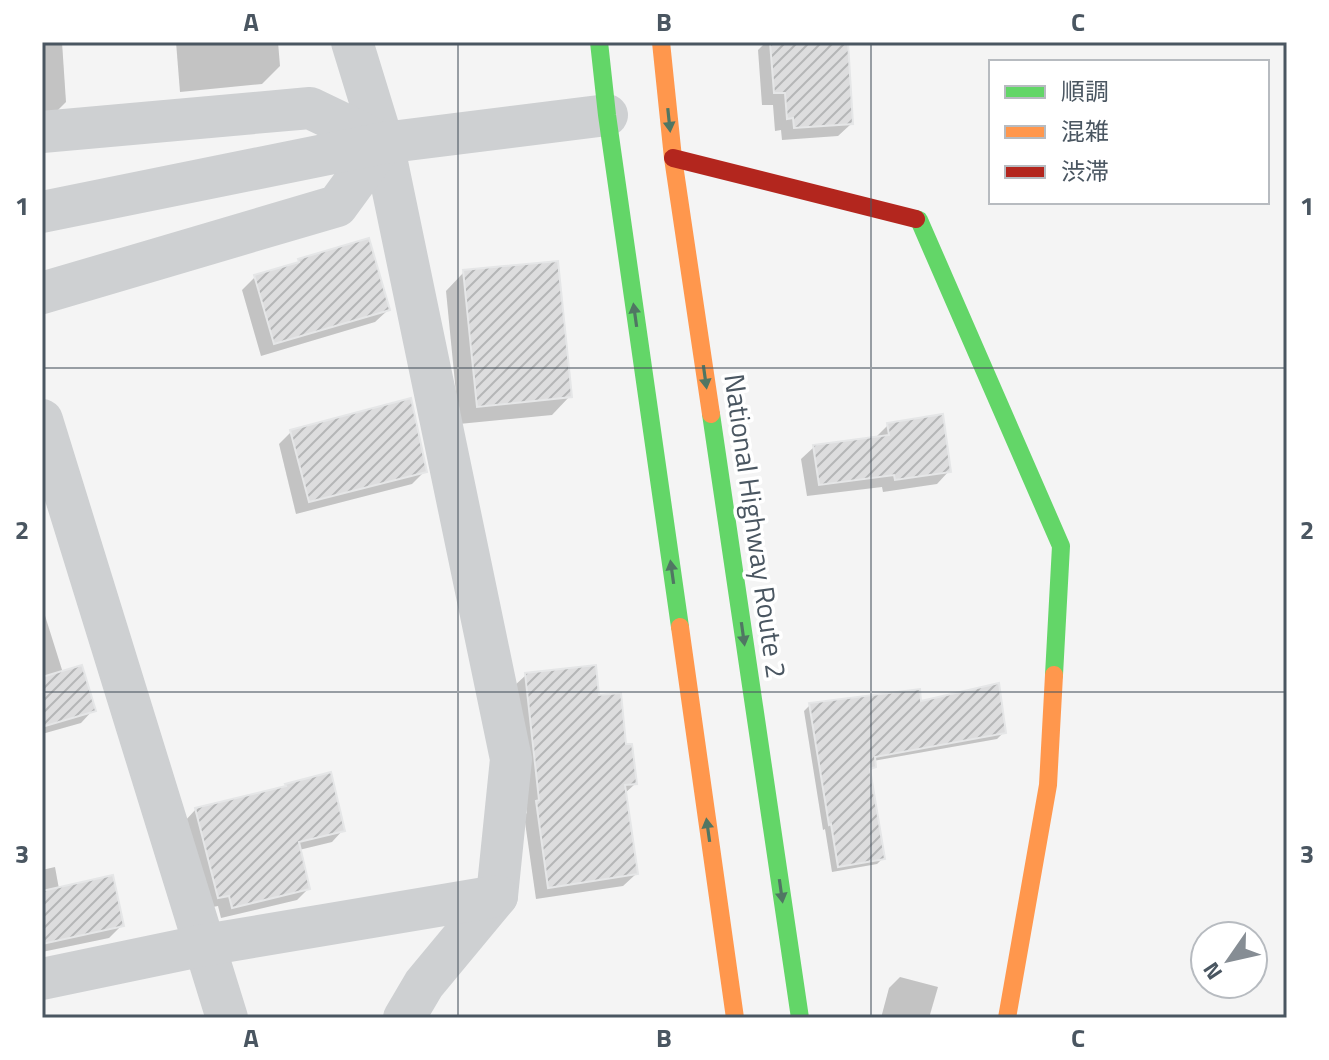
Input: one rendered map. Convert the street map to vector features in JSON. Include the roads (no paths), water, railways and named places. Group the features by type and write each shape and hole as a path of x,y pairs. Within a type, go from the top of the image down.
{"main road":[{"path":"599,42 735,1018"},
{"name":"National Highway Route 2","path":"661,42 673,158 800,1018"},
{"path":"673,158 919,220 1061,546 1048,785 1007,1018"}],"street":[{"path":"352,42 383,143 511,759 497,896 424,984 404,1018"},
{"path":"42,132 310,108 383,143"},
{"path":"42,212 383,143 607,115"},
{"path":"42,293 337,206 383,143"},
{"path":"42,420 227,1018"},
{"path":"42,979 205,945 497,896"}]}
